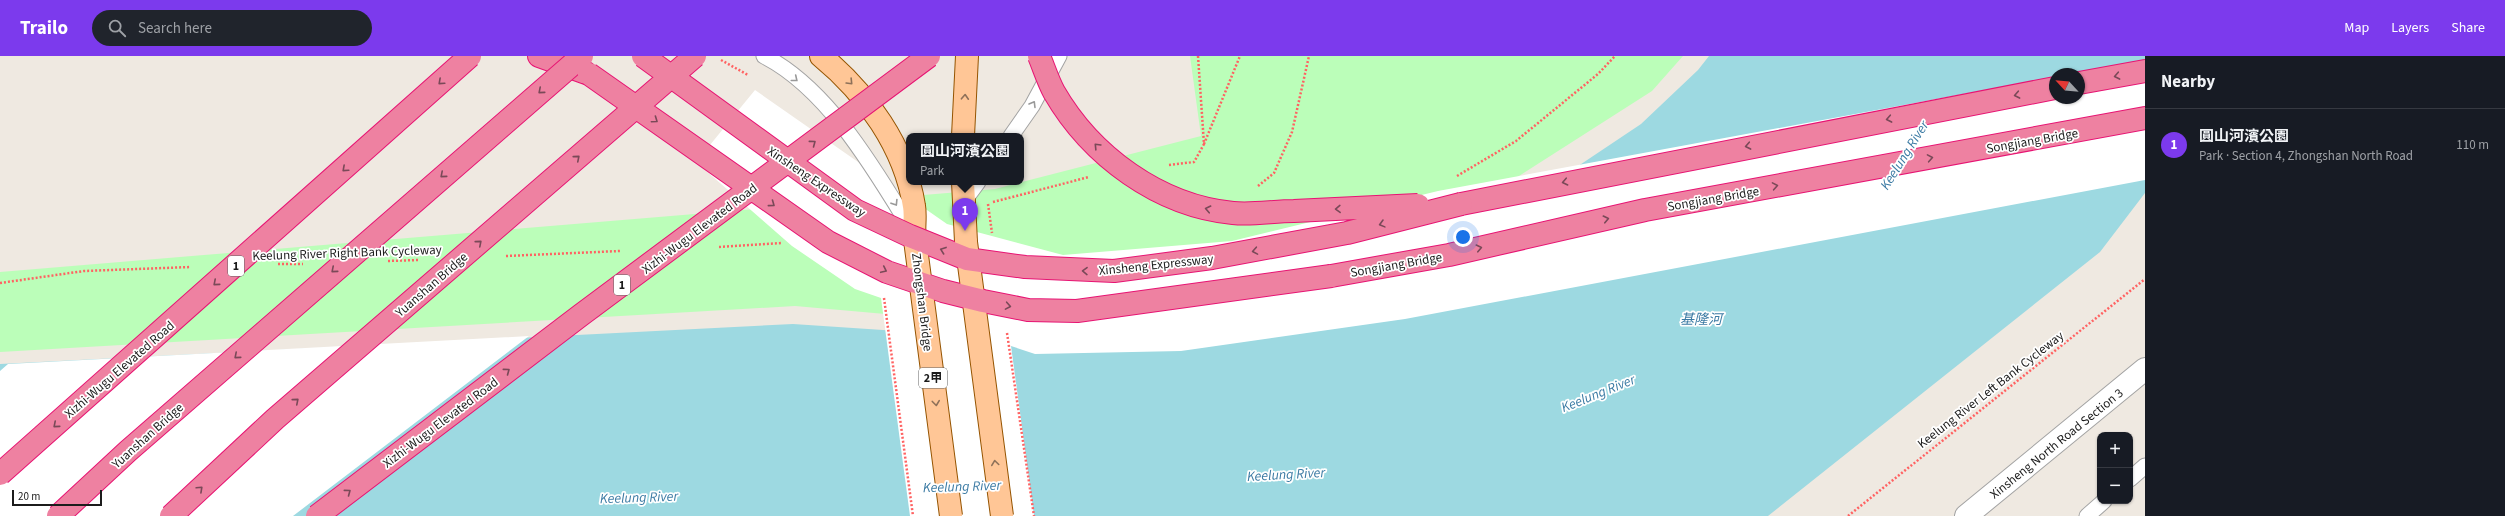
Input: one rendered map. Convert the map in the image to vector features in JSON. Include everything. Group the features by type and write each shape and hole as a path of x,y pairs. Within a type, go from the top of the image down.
{"highway":[{"name":"Xizhi-Wugu Elevated Road","path":"0,474 470,56"},
{"path":"539,56 585,65"},
{"path":"557,56 585,65"},
{"name":"Xinsheng Expressway","path":"643,56 855,210 916,239 967,259 1025,268 1114,271 1212,258 1348,233 1461,204"},
{"name":"Yuanshan Bridge","path":"171,516 275,419 695,56"},
{"name":"Xizhi-Wugu Elevated Road","path":"317,516 575,320 929,56"},
{"path":"1039,56 1054,92 1073,120 1097,147 1119,166 1147,185 1186,203 1234,213 1461,204 2049,89"},
{"name":"Songjiang Bridge","path":"585,65 828,242 887,272 950,293 1028,310 1077,311 1331,276 1449,255 1645,210 2096,128"},
{"name":"Yuanshan Bridge","path":"58,516 146,435 585,65"},
{"path":"2085,82 2145,71"},
{"path":"2096,128 2145,118"},
{"path":"2096,128 2145,123"}],"main road":[{"name":"2甲","path":"821,56 863,96 888,136 906,176"},
{"path":"963,133 967,56"},
{"name":"2甲","path":"908,185 914,207 914,236"},
{"path":"964,191 966,242 1002,516"},
{"name":"Zhongshan Bridge","path":"914,236 951,516"}],"street":[{"name":"Xinsheng North Road Section 3","path":"1966,516 2145,369"}],"lane":[{"path":"764,56 825,102 877,174 914,236"},
{"path":"1013,133 1032,106 1059,56"},
{"path":"964,191 973,185"},
{"path":"2133,476 2145,466"},
{"path":"2087,516 2101,504"}],"path":[{"path":"1198,56 1204,144 1240,56"},
{"path":"1256,188 1274,173 1292,132 1309,56"},
{"path":"718,59 750,76"},
{"path":"988,204 992,235"},
{"path":"714,247 784,243"},
{"path":"498,257 626,251"},
{"name":"Keelung River Right Bank Cycleway","path":"387,261 427,259"},
{"name":"Keelung River Right Bank Cycleway","path":"275,264 307,263"},
{"path":"0,283 84,271 195,267"},
{"name":"Keelung River Left Bank Cycleway","path":"1848,516 2145,279"},
{"path":"884,296 913,516"},
{"path":"1006,328 1034,516"}],"green space":[{"path":"1190,56 1683,56 1652,91 1361,277 1054,329 795,306 0,352 0,272 995,189 1011,185 1024,185 1024,182 1201,136"}],"water":[{"name":"基隆河","path":"1709,56 2145,56 2145,193 2100,252 1768,516 0,516 0,364 793,324 1050,341 1511,211 1641,124 1698,70"}],"pier":[{"path":"2145,60 2145,180 1405,319 1181,351 1035,354 1011,346 1034,516 910,516 881,298 855,289 792,246 696,162 755,90 947,224 1063,255 1232,241 1438,191 2049,78 2049,104 2085,104 2085,71"},
{"path":"529,336 293,516 0,516 0,371 8,364"}],"place":[{"name":"圓山河濱公園","path":"965,231"}],"water label":[{"name":"Keelung River","path":"1904,155"},
{"name":"Keelung River","path":"1598,393"},
{"name":"Keelung River","path":"1286,474"},
{"name":"Keelung River","path":"962,486"},
{"name":"Keelung River","path":"639,497"}]}
